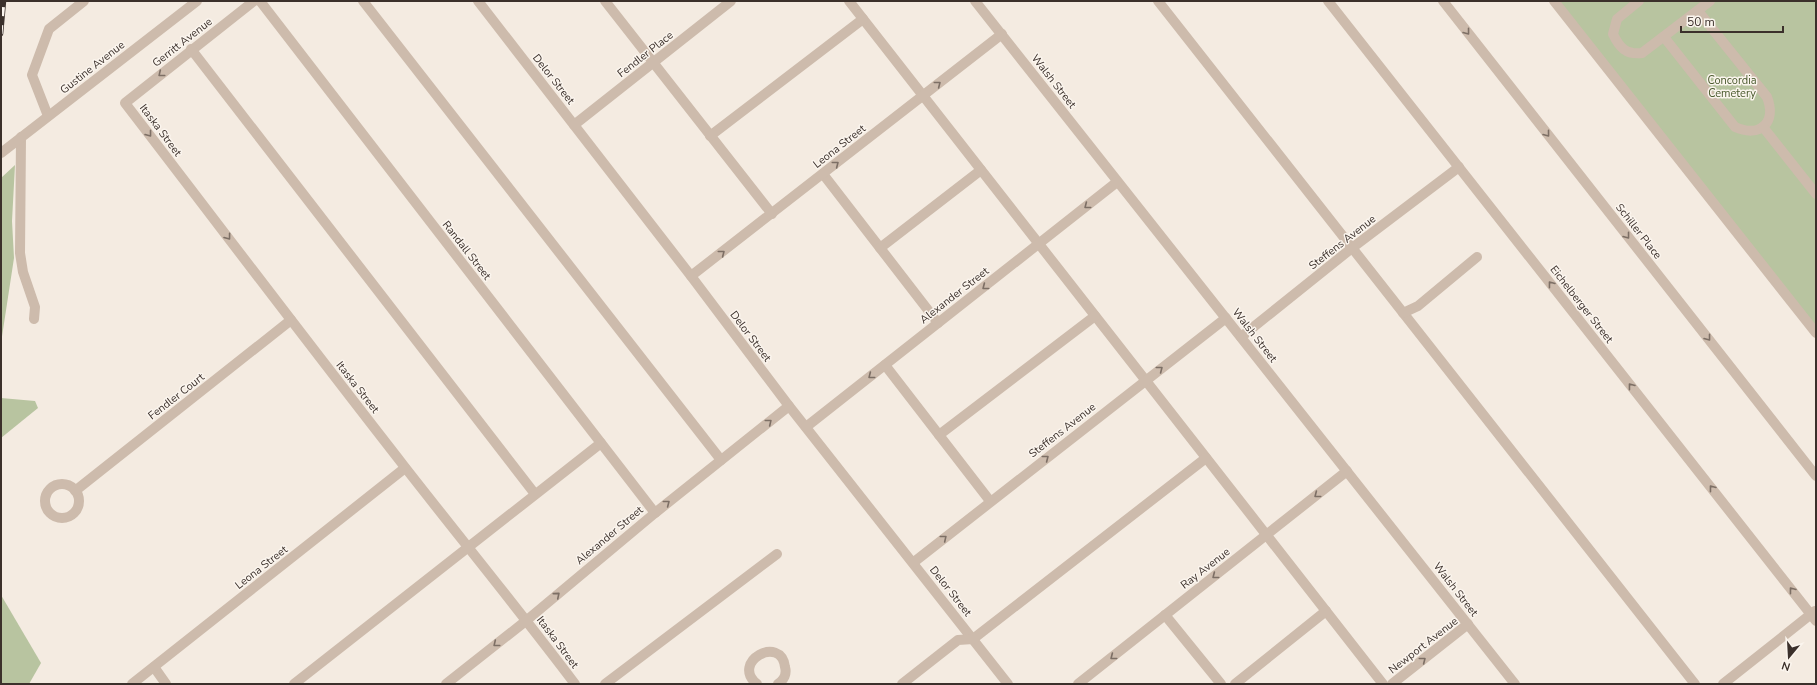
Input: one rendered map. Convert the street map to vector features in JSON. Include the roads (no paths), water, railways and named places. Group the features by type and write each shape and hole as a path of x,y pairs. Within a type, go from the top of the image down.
{"street":[{"path":"48,116 32,75 49,29 84,1"},
{"name":"Gustine Avenue","path":"1,153 198,1"},
{"name":"Gerritt Avenue","path":"125,103 191,49 254,1"},
{"name":"Randall Street","path":"260,1 655,513"},
{"path":"363,1 721,460"},
{"name":"Delor Street","path":"478,1 691,276 789,406 914,562 1008,684"},
{"path":"605,1 772,214"},
{"name":"Fendler Place","path":"574,125 731,1"},
{"path":"849,1 1383,684"},
{"name":"Walsh Street","path":"975,1 1515,684"},
{"path":"1158,1 1695,684"},
{"name":"Eichelberger Street","path":"1328,1 1814,615"},
{"name":"Schiller Place","path":"1443,1 1816,476"},
{"path":"1554,1 1816,333"},
{"path":"1637,2 1617,19 1613,34 1617,43 1625,51 1633,54 1642,53 1710,1"},
{"path":"1664,37 1735,127 1744,131 1754,132 1763,127 1770,114 1770,105 1767,97 1698,11"},
{"path":"710,136 863,19"},
{"name":"Leona Street","path":"691,276 1002,34"},
{"path":"191,49 535,494"},
{"name":"Itaska Street","path":"125,103 405,468 527,620 575,684"},
{"path":"1763,127 1816,194"},
{"path":"21,137 20,253 23,272 35,307 34,320"},
{"name":"Steffens Avenue","path":"1241,337 1352,248 1459,167"},
{"path":"880,248 981,170"},
{"path":"823,174 938,323"},
{"name":"Alexander Street","path":"806,427 1117,182"},
{"path":"1403,313 1418,306 1477,257"},
{"path":"939,435 1095,316"},
{"name":"Steffens Avenue","path":"914,562 990,501 1226,318"},
{"name":"Fendler Court","path":"75,491 291,320"},
{"path":"885,365 990,501"},
{"name":"Alexander Street","path":"446,684 527,620 655,513 789,406"},
{"path":"294,684 601,443"},
{"path":"902,684 958,640 973,639 1206,458"},
{"name":"Leona Street","path":"132,684 405,468"},
{"name":"Ray Avenue","path":"1078,684 1347,471"},
{"path":"605,684 777,554"},
{"path":"1235,684 1326,611"},
{"path":"1165,615 1220,684"},
{"path":"1722,684 1814,615"},
{"name":"Newport Avenue","path":"1392,684 1468,624"},
{"path":"754,683 750,672 752,661 761,653 767,652 778,655 785,665 785,676 778,684"},
{"path":"154,667 166,684"}],"railway":[{"path":"1,34 4,1"}],"park label":[{"name":"Concordia Cemetery","path":"1732,86"}]}
